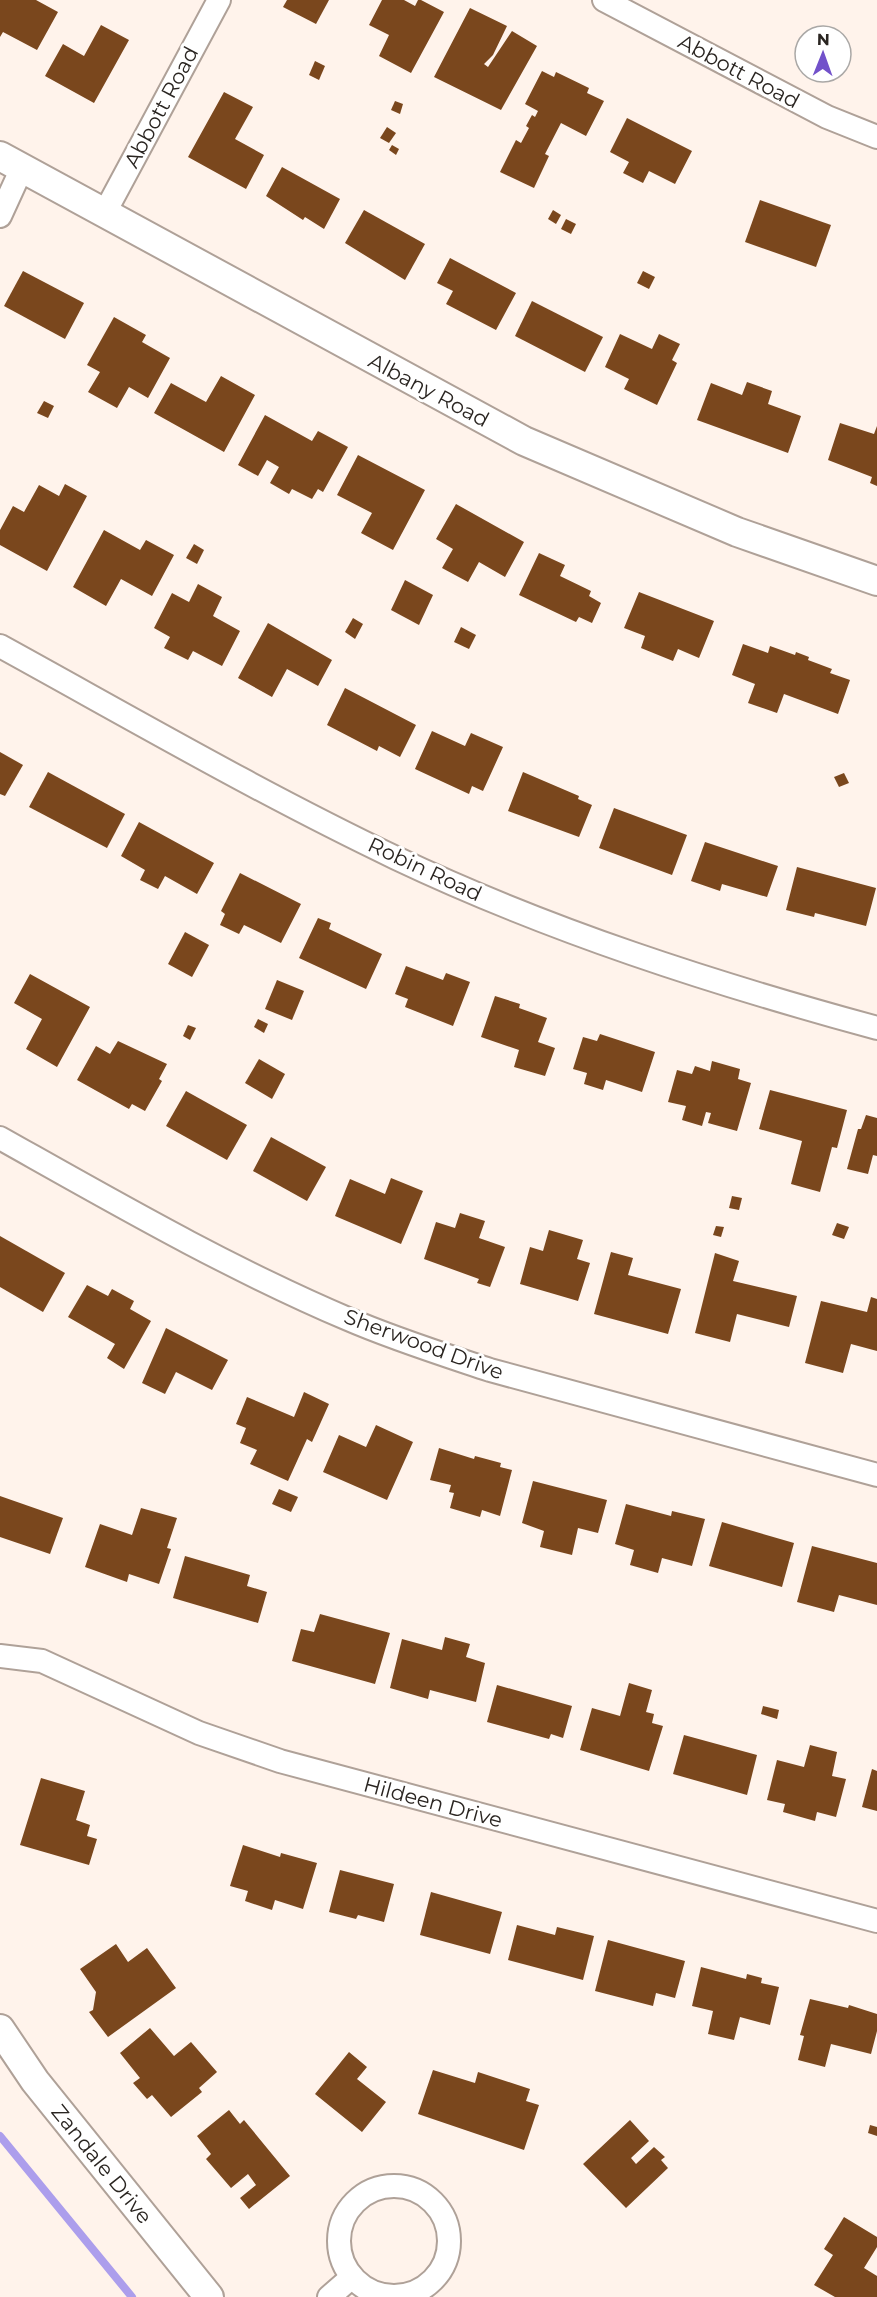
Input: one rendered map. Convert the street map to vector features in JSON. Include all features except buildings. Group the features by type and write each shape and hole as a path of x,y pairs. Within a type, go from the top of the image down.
{"street":[{"name":"Abbott Road","path":"104,214 219,0"},
{"name":"Abbott Road","path":"604,0 827,117 877,137"},
{"name":"Albany Road","path":"11,162 524,441 737,532 877,581"},
{"path":"0,216 11,162"},
{"name":"Robin Road","path":"0,646 272,796 397,858 501,904 654,963 740,991 877,1028"},
{"name":"Sherwood Drive","path":"0,1138 168,1232 281,1289 430,1351 490,1370 877,1475"},
{"name":"Hildeen Drive","path":"0,1656 42,1661 199,1734 280,1761 877,1921"},
{"name":"Zandale Drive","path":"0,2029 35,2080 209,2297"},
{"path":"398,2185 416,2189 431,2199 443,2213 449,2230 450,2248 444,2266 433,2280 419,2290 401,2296 375,2292 352,2277 342,2261 339,2243 345,2216 362,2195 379,2187 398,2185"},
{"path":"328,2297 352,2277"}],"waterway":[{"path":"0,2136 132,2297"}]}
